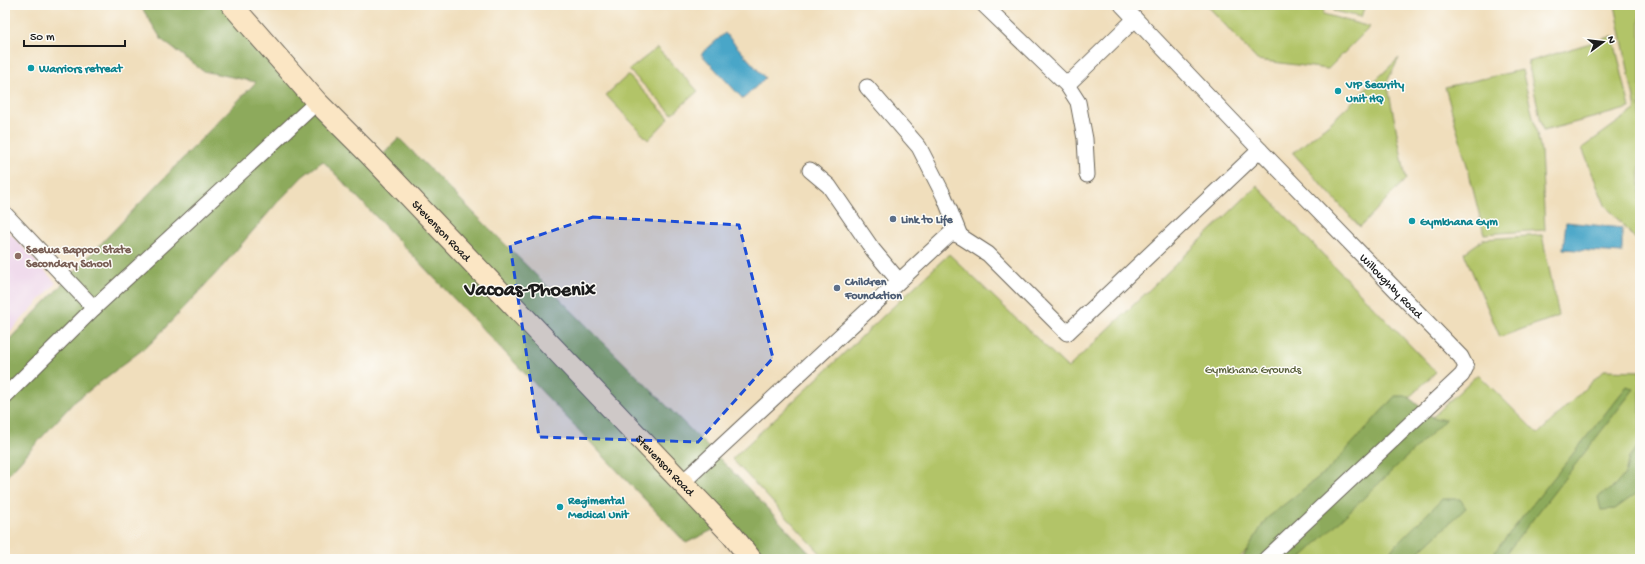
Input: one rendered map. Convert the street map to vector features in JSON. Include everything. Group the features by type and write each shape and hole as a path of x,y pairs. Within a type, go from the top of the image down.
{"street":[{"name":"Stevenson Road","path":"232,5 317,102 732,535 751,559"},
{"path":"984,5 1067,85 1078,102 1085,140 1087,175"},
{"name":"Willoughby Road","path":"1122,5 1260,150 1462,357 1466,367 1462,375 1266,559"},
{"path":"1067,85 1135,19"},
{"path":"867,87 919,147 944,196 960,236"},
{"path":"5,396 94,308 317,102"},
{"path":"682,483 951,233 960,236 988,254 1067,333 1260,150"},
{"path":"810,170 829,186 873,250 899,281"},
{"path":"5,214 94,308"}],"highlighted area":[{"path":"593,217 739,225 773,358 698,442 539,437 510,245"}],"shaded area":[{"name":"Seewa Bappoo State Secondary School","path":"5,228 56,283 5,337"}],"green space":[{"path":"140,5 220,5 274,66 374,164 399,138 733,472 815,559 761,559 727,523 686,543 323,161 303,176 276,204 221,268 151,343 73,403 5,478 5,344 256,82 203,71 162,40"},
{"path":"1207,5 1325,5 1323,14 1370,27 1328,69 1257,60"},
{"path":"1335,5 1365,5 1361,17 1333,11"},
{"path":"1615,5 1640,5 1640,244 1605,205 1582,148 1636,109"},
{"path":"1613,36 1630,108 1543,131 1528,62"},
{"path":"657,48 698,91 672,114 629,70"},
{"path":"1399,58 1387,82 1406,179 1360,227 1293,153 1330,123"},
{"path":"1522,70 1541,151 1545,230 1484,234 1468,169 1445,87"},
{"path":"628,75 669,118 648,140 606,95"},
{"name":"Gymkhana Grounds","path":"1257,186 1436,372 1238,559 826,559 732,459 949,254 1068,368"},
{"path":"1542,235 1559,316 1500,337 1464,253 1484,239"},
{"path":"1604,370 1640,371 1640,559 1283,559 1478,374 1538,434"},
{"path":"1627,386 1634,389 1502,559 1489,559"},
{"path":"1395,396 1407,396 1435,419 1446,419 1300,559 1242,559 1266,519 1330,468"},
{"path":"1640,443 1640,491 1615,509 1601,510 1598,497 1615,486 1625,474 1629,457"},
{"path":"1442,499 1460,499 1466,508 1411,559 1382,559"}],"water":[{"path":"725,33 765,78 743,99 701,54"},
{"path":"1566,222 1622,228 1622,253 1563,249"}],"place":[{"name":"Warriors retreat","path":"31,68"},
{"name":"VIP Security Unit HQ","path":"1338,91"},
{"name":"Link to Life","path":"893,219"},
{"name":"Gymkhana Gym","path":"1412,221"},
{"name":"Seewa Bappoo State Secondary School","path":"18,256"},
{"name":"Children Foundation","path":"837,288"},
{"name":"Regimental Medical Unit","path":"560,507"}],"district":[{"name":"Vacoas-Phoenix","path":"530,288"}]}
